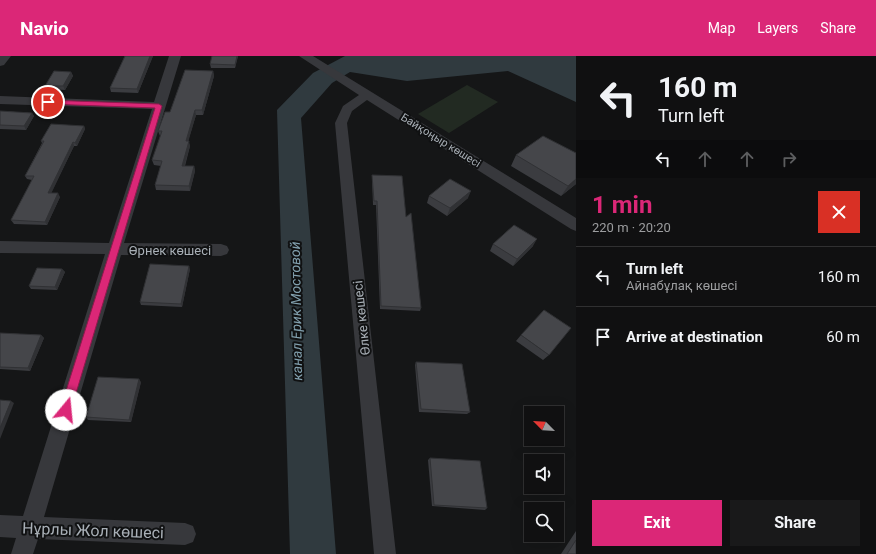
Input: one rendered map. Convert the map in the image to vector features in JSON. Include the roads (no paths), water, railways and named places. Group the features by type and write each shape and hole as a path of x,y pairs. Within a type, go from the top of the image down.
{"street":[{"path":"0,64 5,56"},
{"path":"22,554 114,250 175,56"},
{"name":"Байқоңыр көшесi","path":"305,56 576,225"},
{"name":"Өлке көшесі","path":"368,94 347,109 341,123 385,554"},
{"path":"0,100 159,106"},
{"name":"Өрнек көшесі","path":"0,247 114,250 221,250"},
{"name":"Нұрлы Жол көшесі","path":"0,526 185,534"}],"water":[{"name":"канал Ерик Мостовой","path":"345,56 576,56 576,102 508,71 407,81 350,72 332,83 301,118 336,554 290,554 277,110 313,73"}]}
